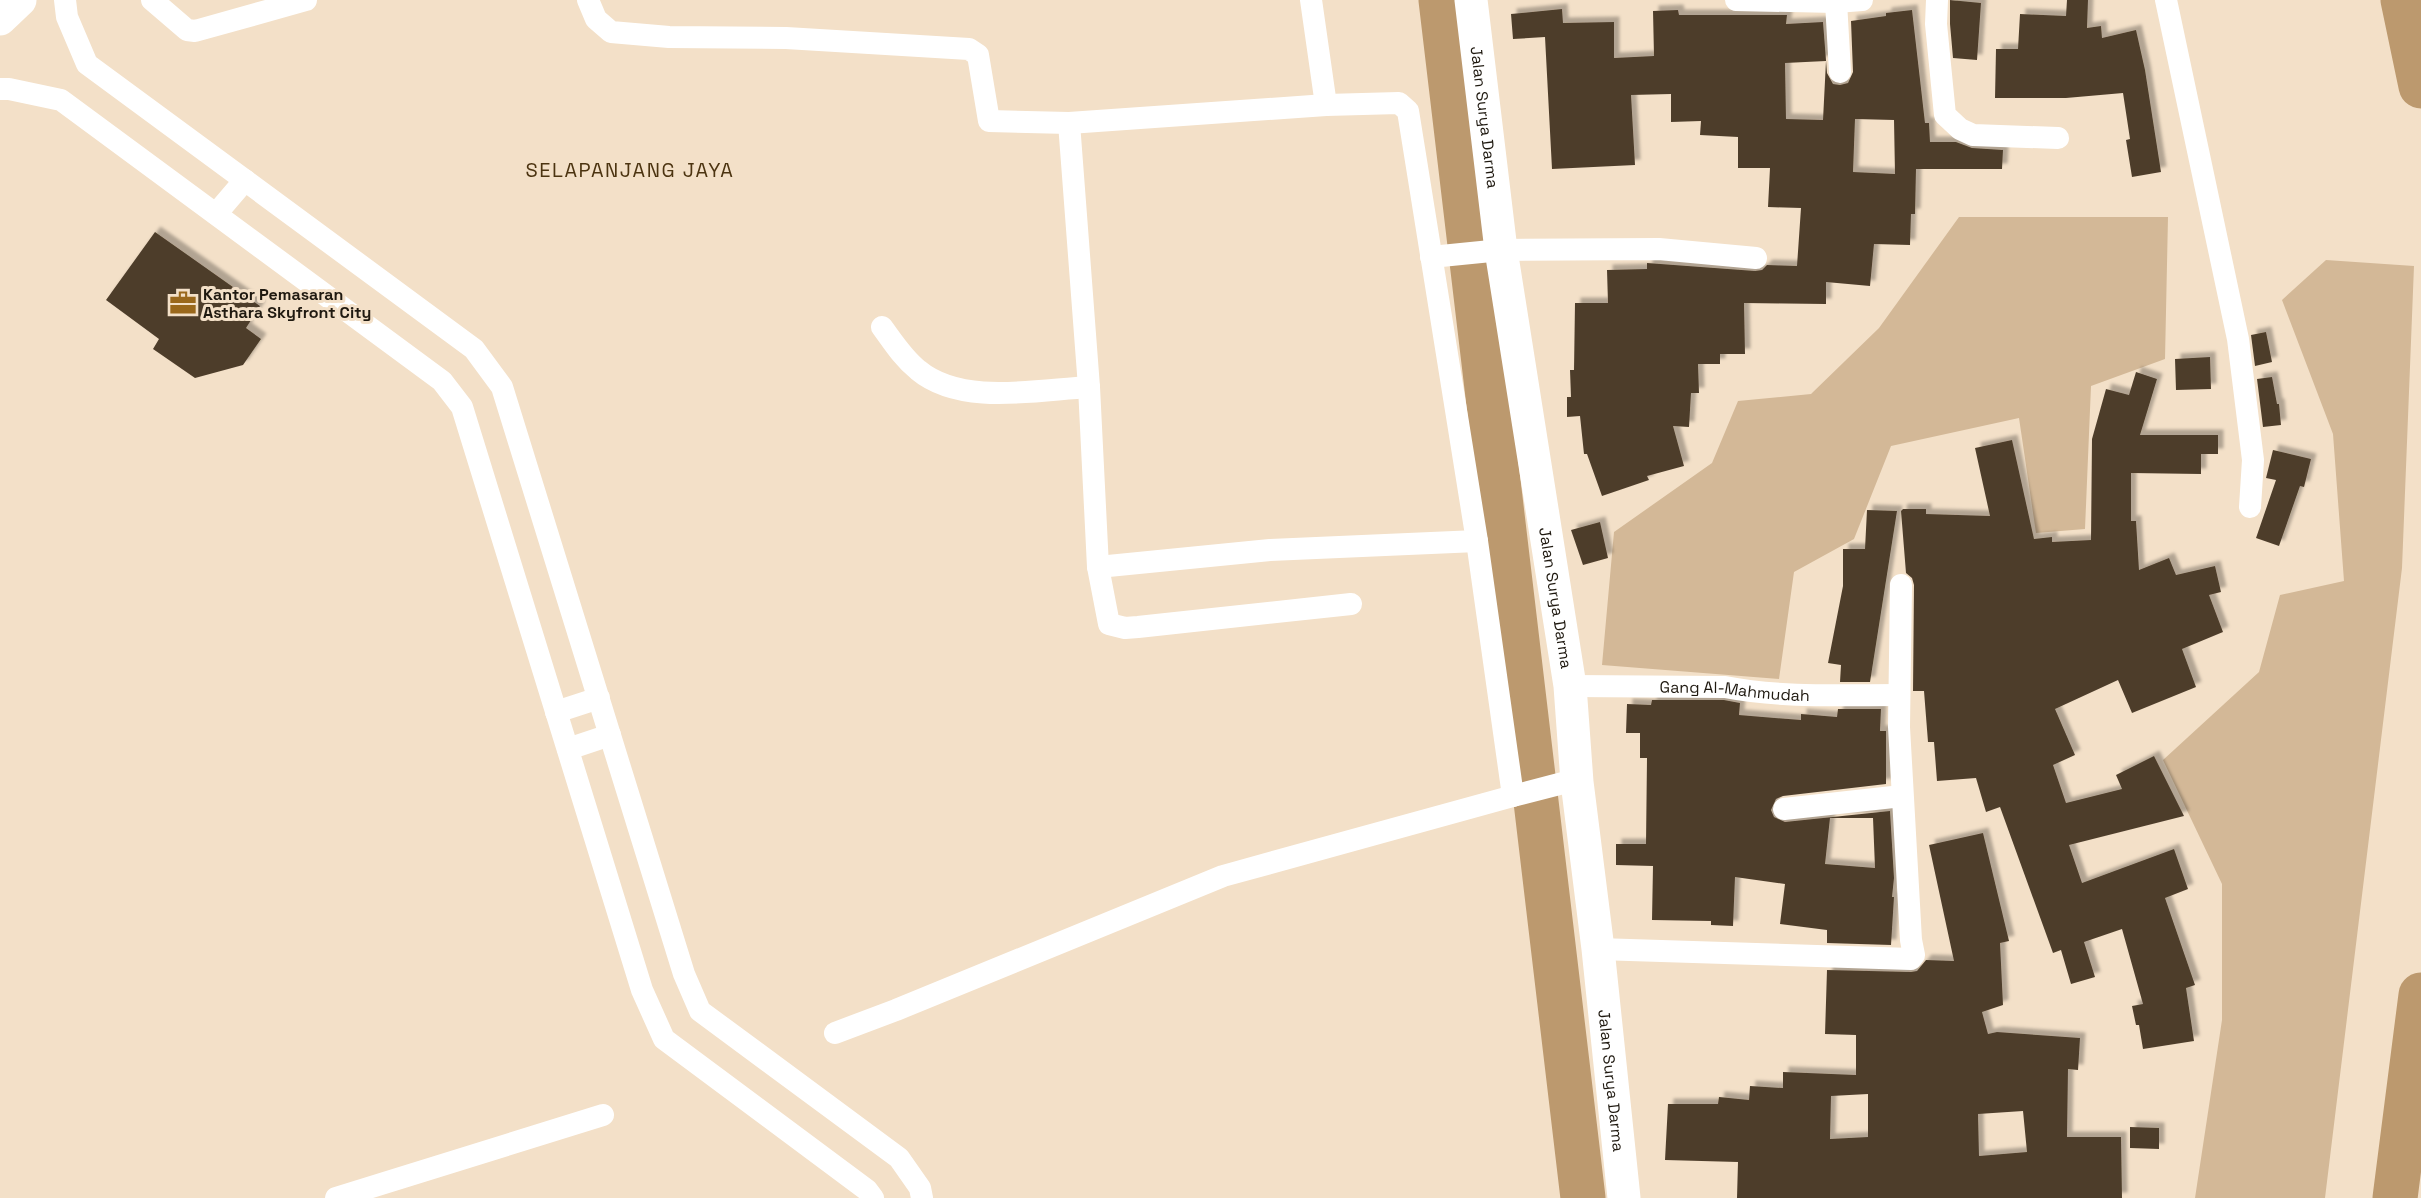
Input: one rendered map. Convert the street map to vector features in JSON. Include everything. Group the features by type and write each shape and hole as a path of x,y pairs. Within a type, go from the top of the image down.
{"main road":[{"path":"0,19 20,0"},
{"name":"Jalan Surya Darma","path":"1471,0 1493,251 1570,686 1570,783 1598,949 1624,1198"}],"street":[{"path":"66,0 67,17 87,64 474,349 502,387 684,974 700,1011 899,1158 920,1188 922,1198"},
{"path":"152,0 187,30 195,31 306,0"},
{"path":"588,0 596,19 611,32 669,37 786,38 969,49 978,55 989,121 1069,123 1326,105 1399,103 1408,111 1441,256 1477,541 1517,795"},
{"path":"1311,0 1326,105"},
{"path":"1736,0 1836,3 1862,0"},
{"path":"1937,0 1936,24 1945,115 1960,129 1973,135 2058,138"},
{"path":"2166,0 2238,339 2253,459 2250,507"},
{"path":"1836,3 1840,72"},
{"path":"0,90 9,89 61,100 442,381 462,407 642,990 664,1039 867,1190 873,1198"},
{"path":"1069,123 1089,387 1098,567 1109,624 1125,628 1352,604"},
{"path":"216,214 245,180"},
{"path":"1441,256 1493,251 1659,249 1756,258"},
{"path":"882,327 899,351 919,371 950,387 984,394 1089,387"},
{"path":"1098,567 1270,550 1477,541"},
{"path":"1598,949 1911,959 1914,956 1902,796 1899,695 1901,585"},
{"name":"Gang Al-Mahmudah","path":"1570,686 1725,687 1749,692 1792,694 1899,695"},
{"path":"556,712 599,698"},
{"path":"568,749 610,735"},
{"path":"835,1033 1223,876 1517,795 1570,783"},
{"path":"1784,809 1902,796"},
{"path":"336,1198 603,1115"}],"shaded area":[{"path":"1959,217 2168,217 2165,359 2091,386 2085,529 2036,533 2019,418 1891,446 1854,539 1794,572 1779,679 1602,665 1614,532 1712,463 1738,401 1811,394 1879,328"},
{"path":"2326,260 2414,266 2402,568 2325,1198 2195,1198 2222,1020 2222,884 2163,760 2259,672 2280,595 2344,581 2333,434 2282,300"}],"building":[{"path":"1950,0 1981,3 1977,60 1953,58"},
{"path":"2067,0 2088,0 2087,28 2101,26 2102,38 2136,30 2145,70 2161,172 2132,177 2126,140 2130,139 2123,93 2066,98 1995,98 1996,49 2018,49 2020,14 2066,16"},
{"path":"1562,9 1563,23 1614,22 1614,58 1654,56 1653,11 1678,10 1679,15 1787,15 1786,24 1823,22 1827,73 1833,84 1840,85 1848,83 1853,72 1851,21 1912,10 1925,123 1929,123 1930,142 1956,142 1972,148 2003,150 2002,169 1916,169 1915,214 1911,214 1910,245 1874,244 1870,286 1826,282 1826,304 1744,303 1745,354 1720,354 1720,364 1698,364 1699,393 1691,393 1689,427 1673,426 1684,466 1647,476 1649,480 1602,496 1587,454 1584,454 1580,416 1567,417 1567,397 1571,397 1570,370 1574,370 1575,303 1608,303 1607,270 1647,269 1647,263 1755,271 1762,270 1767,265 1797,266 1801,208 1768,207 1770,168 1738,168 1738,137 1700,135 1701,121 1671,122 1671,94 1631,95 1635,165 1552,169 1545,37 1513,39 1511,14","holes":["1826,61 1823,120 1786,119 1785,63","1855,119 1894,120 1895,174 1853,172"]},
{"name":"Kantor Pemasaran Asthara Skyfront City","path":"155,232 260,306 246,328 261,339 243,365 195,378 153,349 159,339 106,300"},
{"path":"2266,332 2272,362 2255,366 2251,335"},
{"path":"2210,357 2211,389 2176,390 2175,359"},
{"path":"2136,372 2157,379 2140,435 2218,435 2218,454 2201,454 2201,474 2131,473 2131,521 2136,521 2139,570 2169,558 2176,575 2215,566 2221,592 2209,595 2223,632 2182,649 2196,687 2132,713 2118,680 2055,709 2075,755 2053,765 2066,803 2122,789 2116,775 2154,756 2184,816 2069,845 2082,883 2174,849 2188,889 2165,898 2195,985 2186,988 2194,1041 2143,1049 2139,1025 2136,1025 2132,1006 2143,1004 2122,929 2084,942 2095,977 2071,984 2061,950 2053,953 2000,807 1986,812 1976,778 1937,781 1934,742 1928,742 1924,691 1913,691 1914,585 1912,578 1906,573 1901,511 1903,509 1926,509 1926,514 1990,516 1975,448 2012,440 2034,539 2052,537 2052,542 2091,540 2092,439 2106,389 2129,395"},
{"path":"2272,377 2277,404 2279,404 2281,425 2263,427 2257,379"},
{"path":"2273,450 2311,459 2304,487 2300,486 2279,546 2256,538 2276,480 2266,478"},
{"path":"1867,510 1897,511 1870,682 1840,682 1841,665 1828,663 1843,586 1843,549 1865,549"},
{"path":"1600,522 1608,558 1583,565 1571,530"},
{"path":"1652,700 1724,700 1740,703 1739,715 1801,720 1801,714 1837,717 1838,709 1881,709 1880,731 1886,731 1886,784 1783,796 1776,799 1771,810 1774,817 1785,822 1890,811 1894,878 1891,945 1827,943 1827,930 1780,924 1785,884 1735,877 1733,926 1711,925 1711,921 1652,920 1653,866 1616,865 1616,844 1646,844 1647,758 1640,758 1640,733 1626,733 1627,704 1651,705","holes":["1830,818 1873,818 1875,868 1825,864"]},
{"path":"1983,833 2009,941 2000,943 2003,1005 1982,1012 1988,1034 1997,1032 2080,1038 2078,1070 2068,1069 2067,1137 2121,1137 2122,1198 1737,1198 1738,1162 1665,1160 1668,1104 1718,1104 1719,1097 1749,1100 1750,1086 1783,1088 1783,1072 1856,1075 1856,1035 1825,1034 1827,970 1911,972 1917,971 1926,960 1954,961 1929,845","holes":["1868,1094 1868,1137 1830,1139 1831,1096","2023,1111 2027,1152 1979,1156 1978,1114"]},
{"path":"2130,1127 2159,1128 2159,1149 2130,1148"}],"waterway":[{"path":"1441,0 1583,1198"},
{"path":"2403,0 2421,86"},
{"path":"2395,1198 2421,995"}],"place":[{"name":"Kantor Pemasaran Asthara Skyfront City","path":"183,303"}],"district":[{"name":"SELAPANJANG JAYA","path":"630,170"}]}
